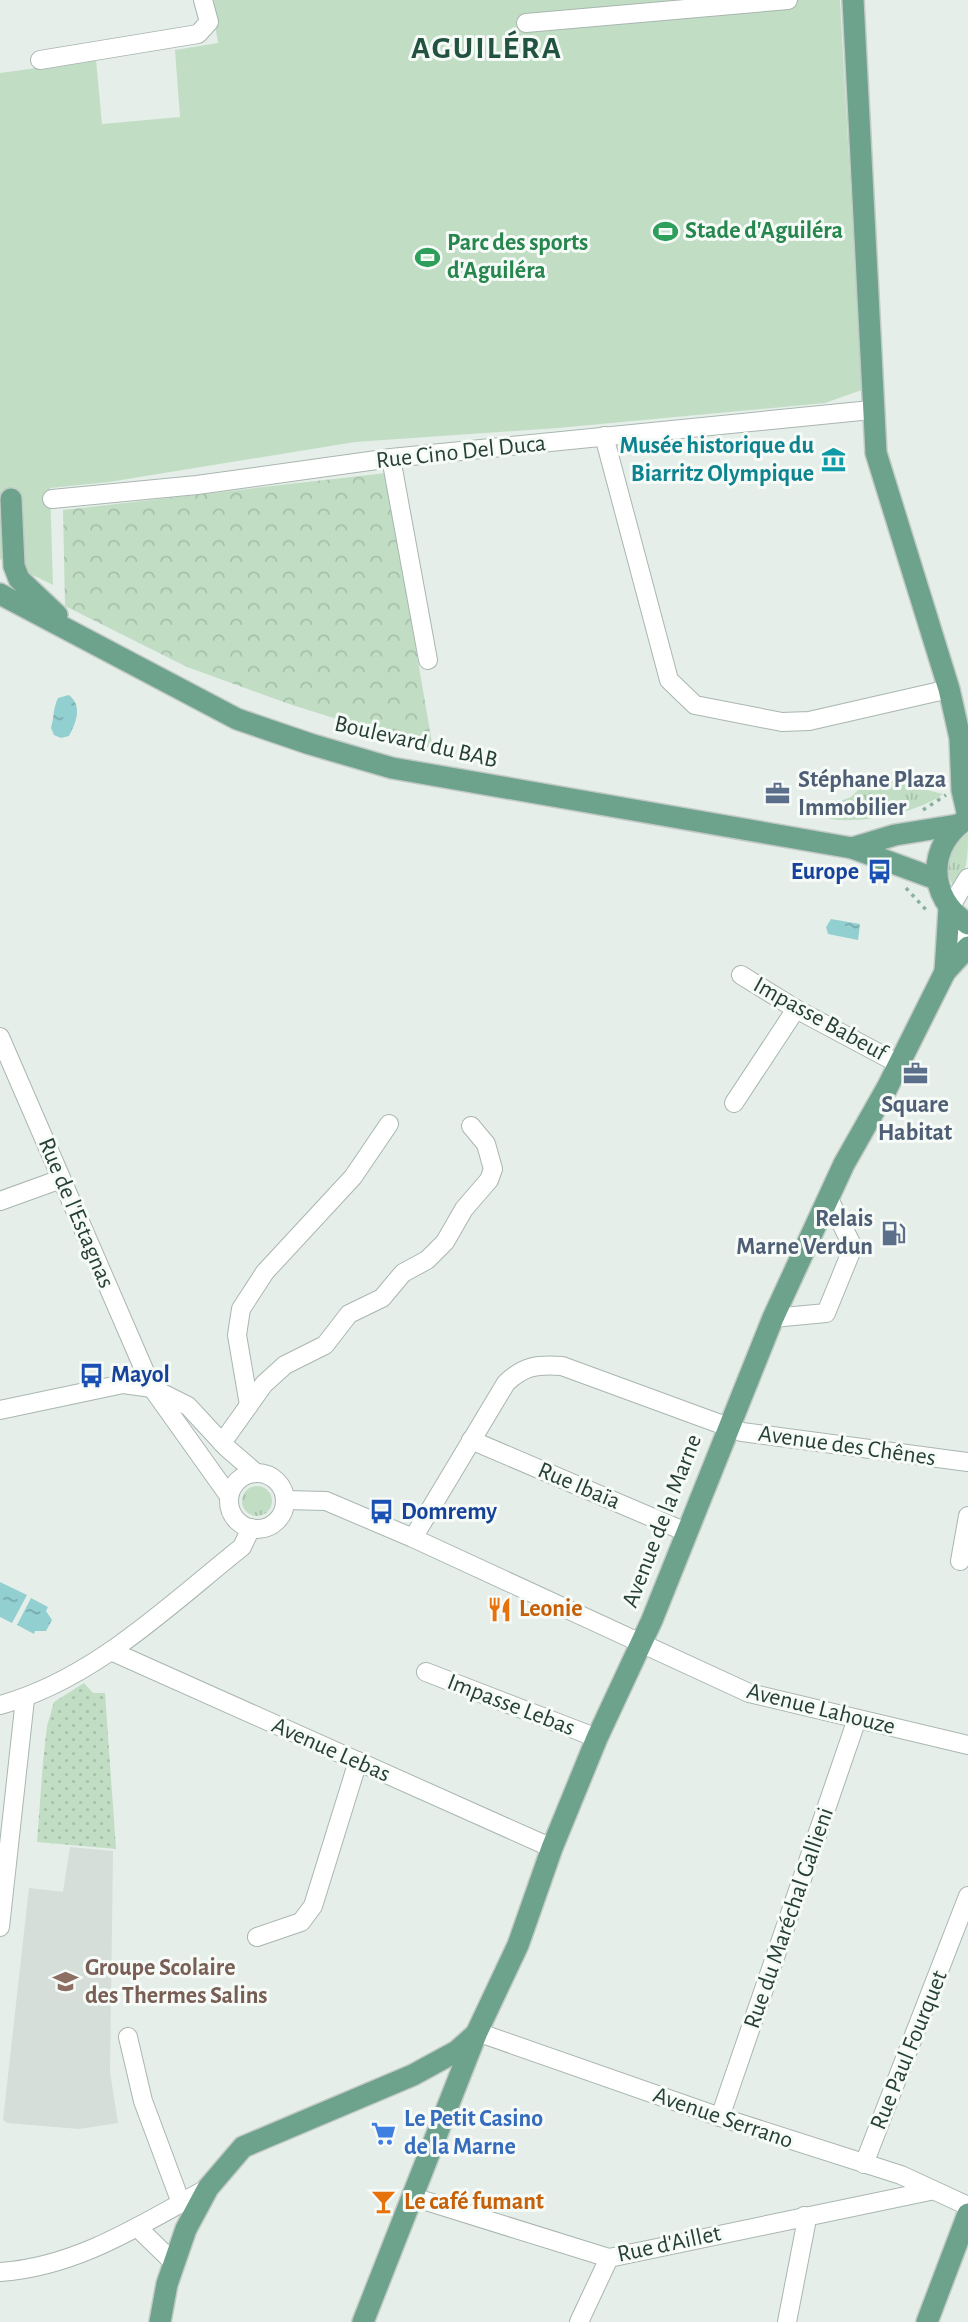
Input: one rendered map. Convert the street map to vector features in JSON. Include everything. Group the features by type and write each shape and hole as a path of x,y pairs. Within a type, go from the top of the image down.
{"main road":[{"path":"853,0 871,410 876,453 964,745 964,820 939,849 936,879 949,909 968,924"},
{"path":"11,499 14,566 19,579 64,622 95,644"},
{"name":"Boulevard du BAB","path":"0,594 237,719 392,768 852,848 936,879"},
{"name":"Boulevard du BAB","path":"852,848 895,835 964,820"},
{"name":"Avenue de la Marne","path":"945,972 949,909"},
{"name":"Avenue de la Marne","path":"363,2322 477,2032 518,1945 552,1848 597,1738 640,1644 727,1425 773,1318 828,1197 945,972 968,947"},
{"path":"160,2322 167,2284 186,2229 208,2188 243,2147 418,2073 457,2051 477,2032"},
{"path":"418,2073 435,2076 445,2086 450,2100"},
{"path":"927,2322 968,2214"}],"street":[{"path":"40,60 198,34 209,22 203,0"},
{"path":"526,23 788,0"},
{"name":"Rue Cino Del Duca","path":"51,499 209,483 391,458 871,410"},
{"path":"604,436 668,680 695,705 782,722 809,721 949,689"},
{"path":"391,458 428,660"},
{"path":"949,909 968,878"},
{"path":"945,972 968,924"},
{"name":"Impasse Babeuf","path":"741,975 796,1009 899,1064"},
{"path":"734,1103 796,1009"},
{"name":"Rue de l'Estagnas","path":"0,1037 152,1388 229,1496"},
{"path":"249,1405 237,1335 241,1309 265,1272 353,1177 389,1124"},
{"path":"222,1443 264,1384 285,1365 326,1345 349,1314 382,1297 403,1273 427,1260 445,1242 464,1209 489,1180 493,1168 486,1144 471,1126"},
{"path":"0,1202 61,1179"},
{"path":"773,1318 826,1313 853,1247 828,1197"},
{"name":"Avenue des Chênes","path":"413,1538 506,1383 523,1368 542,1364 562,1366 742,1432 968,1462"},
{"path":"0,1410 123,1384 152,1388 188,1406 222,1443 256,1473 273,1478 279,1484 285,1500 284,1508 275,1522 260,1529 251,1528 236,1520 229,1505 229,1496 242,1477 256,1473"},
{"name":"Rue Ibaïa","path":"471,1440 686,1532"},
{"name":"Avenue Lahouze","path":"285,1500 326,1501 413,1538 749,1693 968,1745"},
{"path":"960,1561 968,1516"},
{"path":"0,1705 24,1699 111,1651 242,1547 251,1528"},
{"name":"Avenue Lebas","path":"111,1651 552,1848"},
{"name":"Impasse Lebas","path":"426,1672 597,1738"},
{"path":"0,1927 24,1699"},
{"name":"Rue du Maréchal Gallieni","path":"720,2118 857,1719"},
{"path":"257,1937 301,1922 313,1906 358,1761"},
{"name":"Rue Paul Fourquet","path":"864,2164 968,1896"},
{"name":"Avenue Serrano","path":"477,2032 720,2118 901,2175 930,2191 968,2206"},
{"path":"128,2037 143,2101 181,2203"},
{"path":"0,2272 22,2270 89,2252 208,2188"},
{"name":"Rue d'Aillet","path":"413,2197 608,2258 930,2191"},
{"path":"787,2322 806,2224 804,2216"},
{"path":"137,2227 175,2264"},
{"path":"579,2322 608,2258"}],"shaded area":[{"name":"Groupe Scolaire des Thermes Salins","path":"70,1847 113,1851 110,2072 118,2123 79,2129 7,2123 3,2120 29,1888 63,1892"}],"green space":[{"name":"Parc des sports d'Aguiléra","path":"211,0 840,0 862,390 825,403 558,428 355,442 109,482 50,488 53,585 0,559 0,73 96,60 102,124 180,117 175,50 218,43"},
{"path":"386,473 433,749 292,705 187,667 65,606 63,510"},
{"path":"876,781 892,781 943,794 919,807 889,816 857,820 830,819 826,806 851,797 861,787"},
{"path":"968,833 965,870 954,887 948,872 950,857 957,844"},
{"path":"257,1486 268,1490 272,1501 268,1512 257,1516 246,1512 242,1501 246,1490"},
{"path":"84,1683 93,1693 105,1693 116,1849 37,1842 47,1726 54,1702"}],"water":[{"path":"69,695 76,704 77,715 69,736 61,738 54,735 51,728 54,709 58,698"},
{"path":"831,919 860,924 858,940 828,934 826,927"},
{"path":"0,1582 27,1595 12,1623 0,1617"},
{"path":"31,1598 48,1607 46,1611 52,1620 46,1631 35,1631 34,1634 17,1625"}],"place":[{"name":"Stade d'Aguiléra","path":"665,231"},
{"name":"Parc des sports d'Aguiléra","path":"427,257"},
{"name":"Musée historique du Biarritz Olympique","path":"834,460"},
{"name":"Stéphane Plaza Immobilier","path":"778,794"},
{"name":"Europe","path":"879,872"},
{"name":"Square Habitat","path":"915,1074"},
{"name":"Relais Marne Verdun","path":"893,1233"},
{"name":"Mayol","path":"91,1375"},
{"name":"Domremy","path":"381,1512"},
{"name":"Leonie","path":"499,1609"},
{"name":"Groupe Scolaire des Thermes Salins","path":"65,1982"},
{"name":"Le Petit Casino de la Marne","path":"384,2133"},
{"name":"Le café fumant","path":"384,2202"}],"district":[{"name":"AGUILÉRA","path":"487,48"}]}
